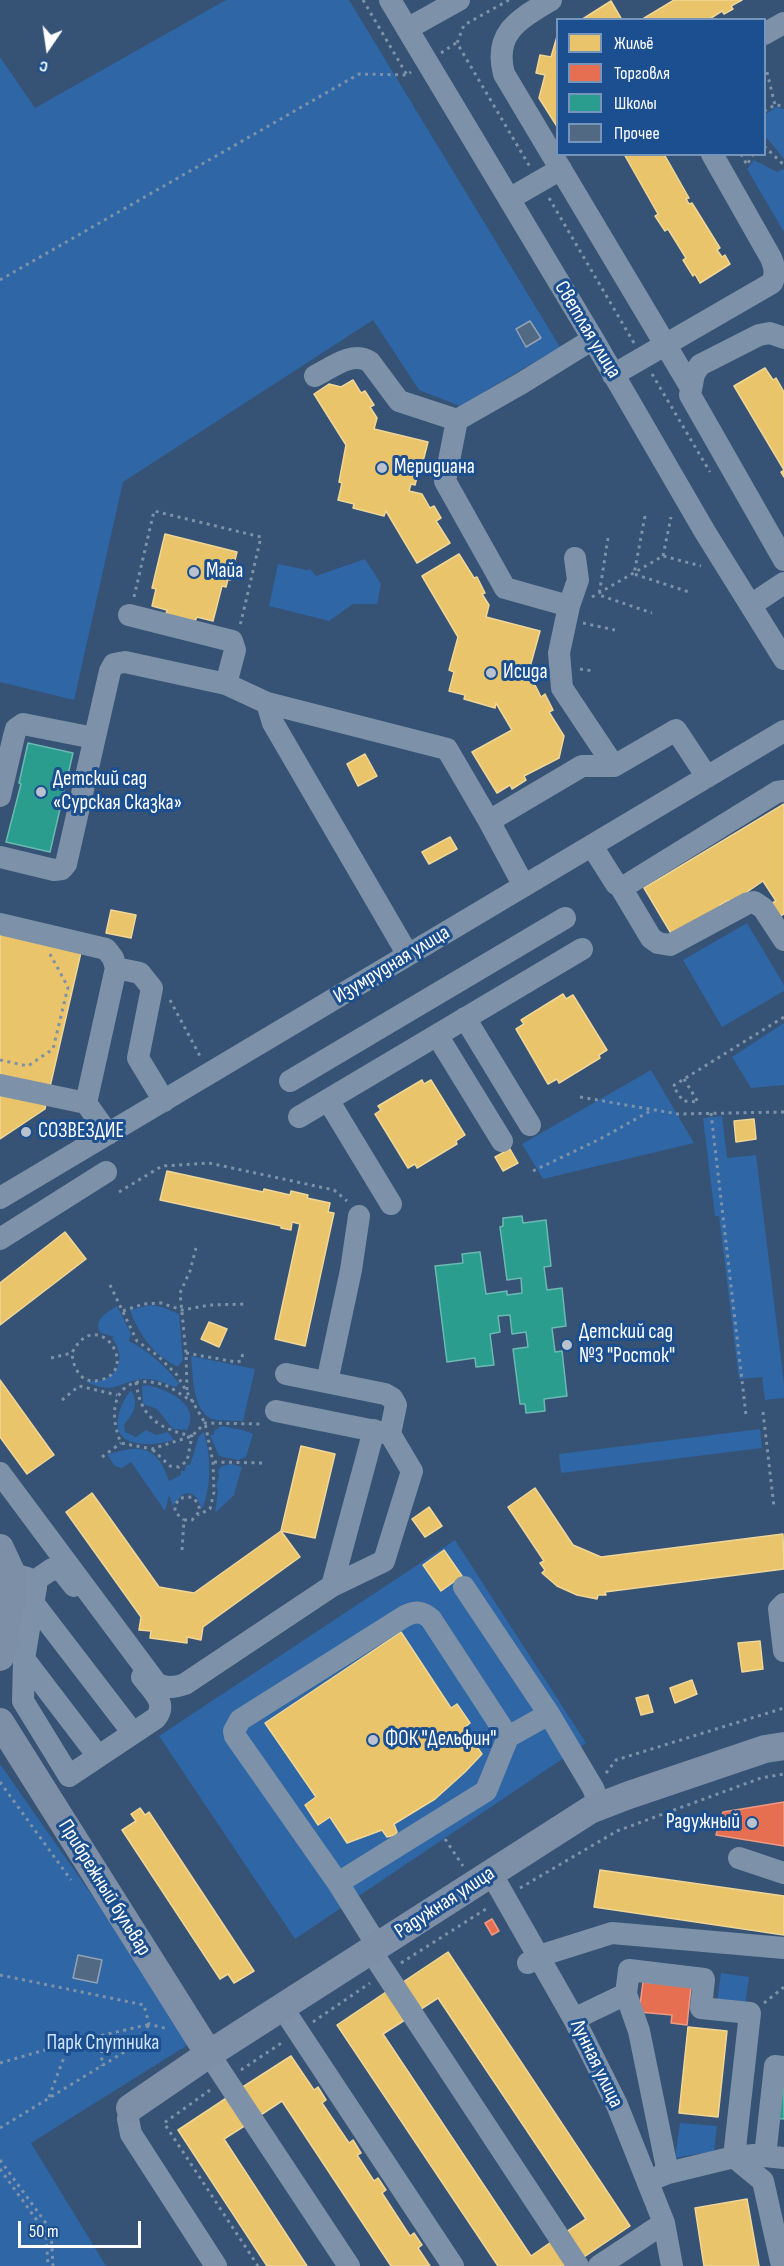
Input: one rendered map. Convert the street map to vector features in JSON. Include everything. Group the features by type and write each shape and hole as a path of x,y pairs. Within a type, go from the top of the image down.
{"main road":[{"path":"0,1548 26,1587 12,1596 12,1658"},
{"name":"Прибрежный бульвар","path":"0,1722 209,2054"},
{"name":"Радужная улица","path":"130,2108 209,2054 376,1948 479,1871 590,1810 765,1749 784,1746"}],"street":[{"name":"Светлая улица","path":"390,0 705,532 784,659"},
{"path":"407,29 459,0"},
{"path":"552,0 516,22 505,36 500,61 504,74 690,386"},
{"path":"766,33 784,23"},
{"path":"613,375 772,283 775,267 771,258 713,156"},
{"path":"509,199 561,168"},
{"path":"784,339 770,333 759,335 700,366 690,386 690,395 784,560"},
{"path":"315,376 349,358 365,358 399,401 457,420 592,339"},
{"path":"457,420 445,481 506,588 574,614"},
{"path":"575,558 578,580 574,614 560,653 562,687 614,766"},
{"path":"751,605 784,583"},
{"path":"129,615 232,641 235,650 226,684"},
{"path":"0,857 54,870 62,869 66,864 110,670 119,662 226,684 267,704 447,749 489,820 524,886"},
{"path":"267,704 273,723 408,955"},
{"path":"0,796 16,729 22,724 33,724 94,738"},
{"path":"489,820 582,766 614,766 676,730 706,777"},
{"name":"Изумрудная улица","path":"0,1198 784,731"},
{"path":"612,888 629,883 777,792 784,791"},
{"path":"592,846 612,888 651,938 658,943 670,945 747,903 754,902 763,908 784,940"},
{"path":"290,1081 565,918"},
{"path":"0,924 106,949 113,958 116,968 86,1103"},
{"path":"299,1117 582,949"},
{"path":"116,968 140,974 152,988 138,1059 164,1101"},
{"path":"465,1018 530,1125"},
{"path":"437,1035 502,1141"},
{"path":"0,1085 86,1103 108,1134"},
{"path":"328,1100 391,1204"},
{"path":"0,1239 106,1172"},
{"path":"327,1382 351,1270 354,1209"},
{"path":"286,1374 385,1394 392,1398 396,1405 382,1432 332,1586"},
{"path":"0,1473 157,1684 166,1687 185,1684 332,1586 384,1561 412,1471 382,1432 269,1418"},
{"path":"46,1796 69,1776 156,1718 162,1707 66,1575 58,1569 52,1569 26,1587 12,1658 22,1701 69,1776"},
{"path":"26,1587 133,1733"},
{"path":"464,1587 549,1713 593,1788 600,1806"},
{"path":"784,1604 778,1609 784,1651"},
{"path":"508,1737 432,1619 416,1611 240,1720 236,1724 235,1736 338,1883 370,1934 376,1948 578,2266"},
{"path":"12,1658 98,1756"},
{"path":"338,1883 486,1791 508,1737 549,1713"},
{"path":"739,1858 784,1873"},
{"name":"Лунная улица","path":"479,1871 533,1959 574,2019 617,2105 658,2177 672,2266"},
{"path":"510,1932 533,1959 592,2080"},
{"path":"533,1959 612,1933 784,1948"},
{"path":"734,2157 750,2013 701,2008 704,1979 629,1970 626,1994 639,2031 658,2177 734,2157 775,2157 775,2066 784,2067"},
{"path":"574,2019 626,1994"},
{"path":"282,2007 453,2266"},
{"path":"209,2054 349,2266"},
{"path":"130,2108 128,2119 131,2134 216,2266"},
{"path":"734,2157 763,2181 782,2266"},
{"path":"598,2266 664,2223"}],"path":[{"path":"0,280 359,74 407,75 363,0"},
{"path":"509,0 464,25 457,43 713,477"},
{"path":"767,72 775,105"},
{"path":"766,110 775,105 784,106"},
{"path":"766,147 784,165"},
{"path":"742,156 747,165 752,156"},
{"path":"129,615 154,512 261,537 239,632 232,641"},
{"path":"634,574 645,516"},
{"path":"663,556 671,517"},
{"path":"599,595 608,538"},
{"path":"574,614 599,595 663,556 701,566"},
{"path":"634,574 689,592"},
{"path":"599,595 652,613"},
{"path":"574,614 615,630"},
{"path":"0,1060 28,1066 53,1049 68,987 48,952"},
{"path":"152,988 164,989 203,1062"},
{"path":"684,1079 698,1102 683,1101 673,1086 684,1079 784,1017"},
{"path":"580,1096 678,1114 784,1112"},
{"path":"534,1171 653,1110"},
{"path":"711,1113 746,1415"},
{"path":"119,1192 162,1166 209,1163 334,1190 354,1209"},
{"path":"187,1390 180,1293 190,1271 196,1248"},
{"path":"110,1285 136,1341 158,1356 177,1375 205,1423 213,1462 214,1492 210,1509 192,1520 184,1520 175,1512 175,1504 180,1498 188,1496 196,1499 200,1506 198,1515"},
{"path":"123,1311 143,1304 161,1303 182,1310 210,1305 247,1304"},
{"path":"99,1335 110,1340 117,1351 117,1363 107,1377 90,1381 79,1375 72,1365 72,1353 77,1343 87,1336 99,1335"},
{"path":"51,1359 72,1353"},
{"path":"186,1353 236,1362 241,1361 243,1353"},
{"path":"62,1400 78,1386 79,1375"},
{"path":"121,1443 115,1429 114,1413 117,1395 123,1388 136,1382 151,1382 165,1385 194,1402"},
{"path":"136,1382 138,1397 146,1414 162,1427 175,1433 192,1436"},
{"path":"78,1386 117,1395"},
{"path":"763,1412 774,1507"},
{"path":"102,1456 121,1443 153,1449 192,1436 205,1423 269,1418"},
{"path":"153,1449 170,1466 179,1467 187,1461 192,1436"},
{"path":"213,1462 263,1463"},
{"path":"182,1550 184,1520"},
{"path":"435,1823 479,1871"},
{"path":"0,1975 144,2005 149,2024 139,2043 0,2128"},
{"path":"750,2013 784,1987"},
{"path":"0,2063 69,2043 149,2024 175,2032"},
{"path":"101,2036 102,2066"},
{"path":"48,2099 69,2043"},
{"path":"226,2080 164,2123 257,2266"},
{"path":"0,2160 51,2230 53,2266"},
{"path":"0,2169 46,2233 48,2266"}],"green space":[{"path":"226,0 349,0 560,347 460,406 419,390 373,320 123,482 74,700 0,682 0,57 35,108"},
{"path":"776,107 784,109 784,159 766,137 766,114"},
{"path":"754,160 777,172 784,169 784,232 747,169"},
{"path":"365,559 381,584 377,604 353,604 329,621 269,606 278,564 310,569 316,576"},
{"path":"747,923 784,985 784,991 722,1027 683,960"},
{"path":"784,1023 784,1085 751,1088 732,1057"},
{"path":"651,1070 694,1143 543,1179 522,1144"},
{"path":"722,1116 727,1158 756,1155 784,1398 765,1400 762,1377 739,1379 719,1216 715,1216 703,1118"},
{"path":"151,1305 179,1314 183,1360 178,1367 148,1344 130,1310"},
{"path":"117,1306 131,1334 129,1341 150,1354 162,1365 179,1383 176,1387 148,1379 110,1388 85,1381 104,1379 116,1370 119,1363 117,1347 112,1338 115,1337 101,1333 98,1325 102,1317"},
{"path":"191,1356 255,1369 243,1421 213,1419 204,1413 194,1390"},
{"path":"147,1385 172,1394 186,1405 190,1413 187,1430 173,1429 157,1409 143,1404 142,1386"},
{"path":"131,1390 135,1405 133,1413 124,1425 125,1432 136,1437 146,1430 156,1435 168,1432 174,1440 148,1444 132,1442 124,1438 120,1433 118,1418"},
{"path":"221,1426 253,1434 246,1457 238,1460 219,1456 210,1435 214,1435 214,1431"},
{"path":"760,1429 762,1448 561,1473 559,1454"},
{"path":"204,1432 209,1471 208,1490 202,1509 196,1498 189,1493 181,1496 173,1506 169,1495 165,1511 131,1462 122,1468 115,1466 107,1455 129,1449 146,1450 159,1460 169,1481 181,1475 186,1465 190,1465 199,1436"},
{"path":"232,1464 242,1467 234,1495 215,1513 218,1470 222,1466"},
{"name":"ФОК \"Дельфин\"","path":"455,1540 586,1743 295,1939 159,1736"},
{"name":"Парк Спутника","path":"0,1764 194,2041 31,2143 106,2266 0,2266"},
{"path":"721,1973 749,1977 745,2006 717,2002"},
{"path":"680,2123 717,2126 714,2151 675,2158"}],"building: Жильё":[{"path":"674,0 742,0 731,6 733,9 724,14 722,11 711,18 644,18"},
{"path":"611,1 621,18 584,18"},
{"path":"556,40 556,125 539,98 545,75 536,73 540,55 551,57"},
{"path":"625,156 665,156 689,198 686,199 689,204 692,203 720,248 717,250 722,257 725,255 730,264 700,283 683,260 686,258 668,229 665,231 655,216 658,214"},
{"path":"765,368 773,380 776,378 784,392 784,470 734,386"},
{"name":"Меридиана","path":"353,380 361,393 365,391 374,405 370,407 377,418 374,429 428,442 419,477 415,485 411,484 409,491 422,494 430,508 434,506 441,518 436,521 450,543 417,563 386,511 384,516 353,508 354,504 338,500 346,445 314,394 329,384 341,387"},
{"name":"Майа","path":"165,534 237,552 230,580 228,579 226,587 222,586 213,621 197,617 195,621 166,614 167,610 152,606 156,589 152,588"},
{"name":"Исида","path":"459,554 474,578 477,577 485,593 482,594 489,605 486,617 540,631 527,675 522,674 521,679 533,681 541,697 545,694 553,710 549,712 564,736 559,758 524,776 526,780 512,789 510,785 497,793 472,752 512,730 496,703 495,708 464,699 465,695 449,691 454,672 449,670 458,637 422,576"},
{"path":"365,754 377,776 358,786 347,764"},
{"path":"784,804 784,914 780,916 772,903 776,901 763,881 731,903 729,900 720,905 724,910 672,935 644,888"},
{"path":"450,837 457,849 429,864 422,852"},
{"path":"111,910 136,915 131,938 106,933"},
{"path":"0,930 82,948 49,1091 0,1080"},
{"path":"563,994 566,999 573,995 607,1050 599,1055 600,1058 559,1083 557,1079 548,1084 516,1029 524,1024 521,1020"},
{"path":"422,1080 424,1084 431,1080 465,1135 456,1141 457,1144 417,1168 415,1164 408,1168 375,1114 381,1110 378,1106"},
{"path":"0,1093 46,1104 45,1109 0,1139"},
{"path":"754,1119 756,1139 736,1142 734,1121"},
{"path":"510,1149 518,1163 503,1171 495,1157"},
{"path":"167,1171 263,1192 264,1189 290,1195 291,1191 308,1195 307,1198 330,1203 328,1212 334,1213 305,1346 275,1339 300,1224 292,1222 291,1230 160,1200"},
{"path":"65,1232 86,1259 0,1325 0,1283"},
{"path":"209,1322 227,1329 219,1347 201,1339"},
{"path":"0,1380 54,1455 27,1474 0,1437"},
{"path":"301,1446 335,1454 315,1538 281,1531"},
{"path":"535,1488 573,1545 601,1557 783,1534 784,1569 605,1592 606,1595 598,1595 597,1599 577,1595 557,1586 542,1573 545,1570 540,1563 544,1561 508,1507"},
{"path":"92,1493 159,1587 194,1593 281,1531 300,1557 203,1627 201,1640 187,1637 187,1643 150,1638 151,1631 139,1630 141,1617 66,1512"},
{"path":"429,1507 442,1526 425,1537 412,1519"},
{"path":"444,1550 462,1576 441,1591 423,1565"},
{"path":"401,1632 451,1708 457,1704 470,1723 464,1728 482,1754 435,1799 394,1824 397,1832 395,1835 387,1837 382,1830 347,1843 330,1817 318,1825 305,1805 316,1797 265,1723"},
{"path":"760,1641 763,1669 742,1672 738,1643"},
{"path":"692,1680 697,1694 675,1703 670,1688"},
{"path":"648,1695 653,1712 641,1715 636,1698"},
{"path":"140,1808 145,1815 149,1812 254,1971 234,1983 228,1974 220,1979 122,1830 136,1821 131,1814"},
{"path":"600,1870 784,1896 784,1935 594,1907"},
{"path":"448,1952 630,2226 581,2259 563,2234 586,2219 438,1998 418,2011 400,1984"},
{"path":"389,1990 408,2018 383,2034 531,2256 554,2240 571,2266 498,2266 337,2025"},
{"path":"688,2027 727,2031 718,2117 679,2113"},
{"path":"291,2056 314,2090 318,2087 326,2100 322,2103 349,2143 353,2140 361,2153 357,2155 374,2181 378,2178 386,2190 382,2193 410,2236 414,2233 422,2245 418,2248 430,2266 391,2266 282,2101 256,2118 238,2090"},
{"path":"231,2095 249,2123 224,2139 307,2266 267,2266 178,2130"},
{"path":"747,2199 759,2266 704,2266 695,2208"}],"building: Торговля":[{"name":"Радужный","path":"784,1802 784,1846 716,1835 723,1812"},
{"path":"492,1919 499,1931 492,1935 485,1923"},
{"path":"643,1982 691,1987 687,2025 671,2023 672,2015 639,2012"}],"building: Школы":[{"name":"Детский сад «Сурская Сказка»","path":"28,743 73,753 50,852 6,842 21,784 19,783"},
{"path":"522,1216 523,1223 546,1220 551,1266 544,1267 547,1290 562,1288 566,1326 552,1328 555,1352 562,1351 567,1396 544,1399 545,1411 526,1413 525,1404 520,1404 513,1349 528,1347 526,1332 512,1334 510,1315 498,1316 500,1332 490,1334 494,1365 476,1367 475,1358 447,1362 435,1266 463,1263 462,1254 480,1252 486,1294 507,1291 507,1295 522,1293 521,1278 507,1280 500,1227 503,1226 503,1218"},
{"path":"784,2078 784,2119 775,2118"}],"building: Прочее":[{"path":"530,321 541,338 526,347 516,329"},
{"path":"78,1955 102,1960 97,1983 73,1978"}],"place":[{"name":"Меридиана","path":"382,468"},
{"name":"Майа","path":"194,572"},
{"name":"Исида","path":"491,673"},
{"name":"Детский сад «Сурская Сказка»","path":"41,792"},
{"name":"СОЗВЕЗДИЕ","path":"26,1132"},
{"name":"Детский сад №3 \"Росток\"","path":"567,1345"},
{"name":"ФОК \"Дельфин\"","path":"373,1740"},
{"name":"Радужный","path":"752,1823"}]}
